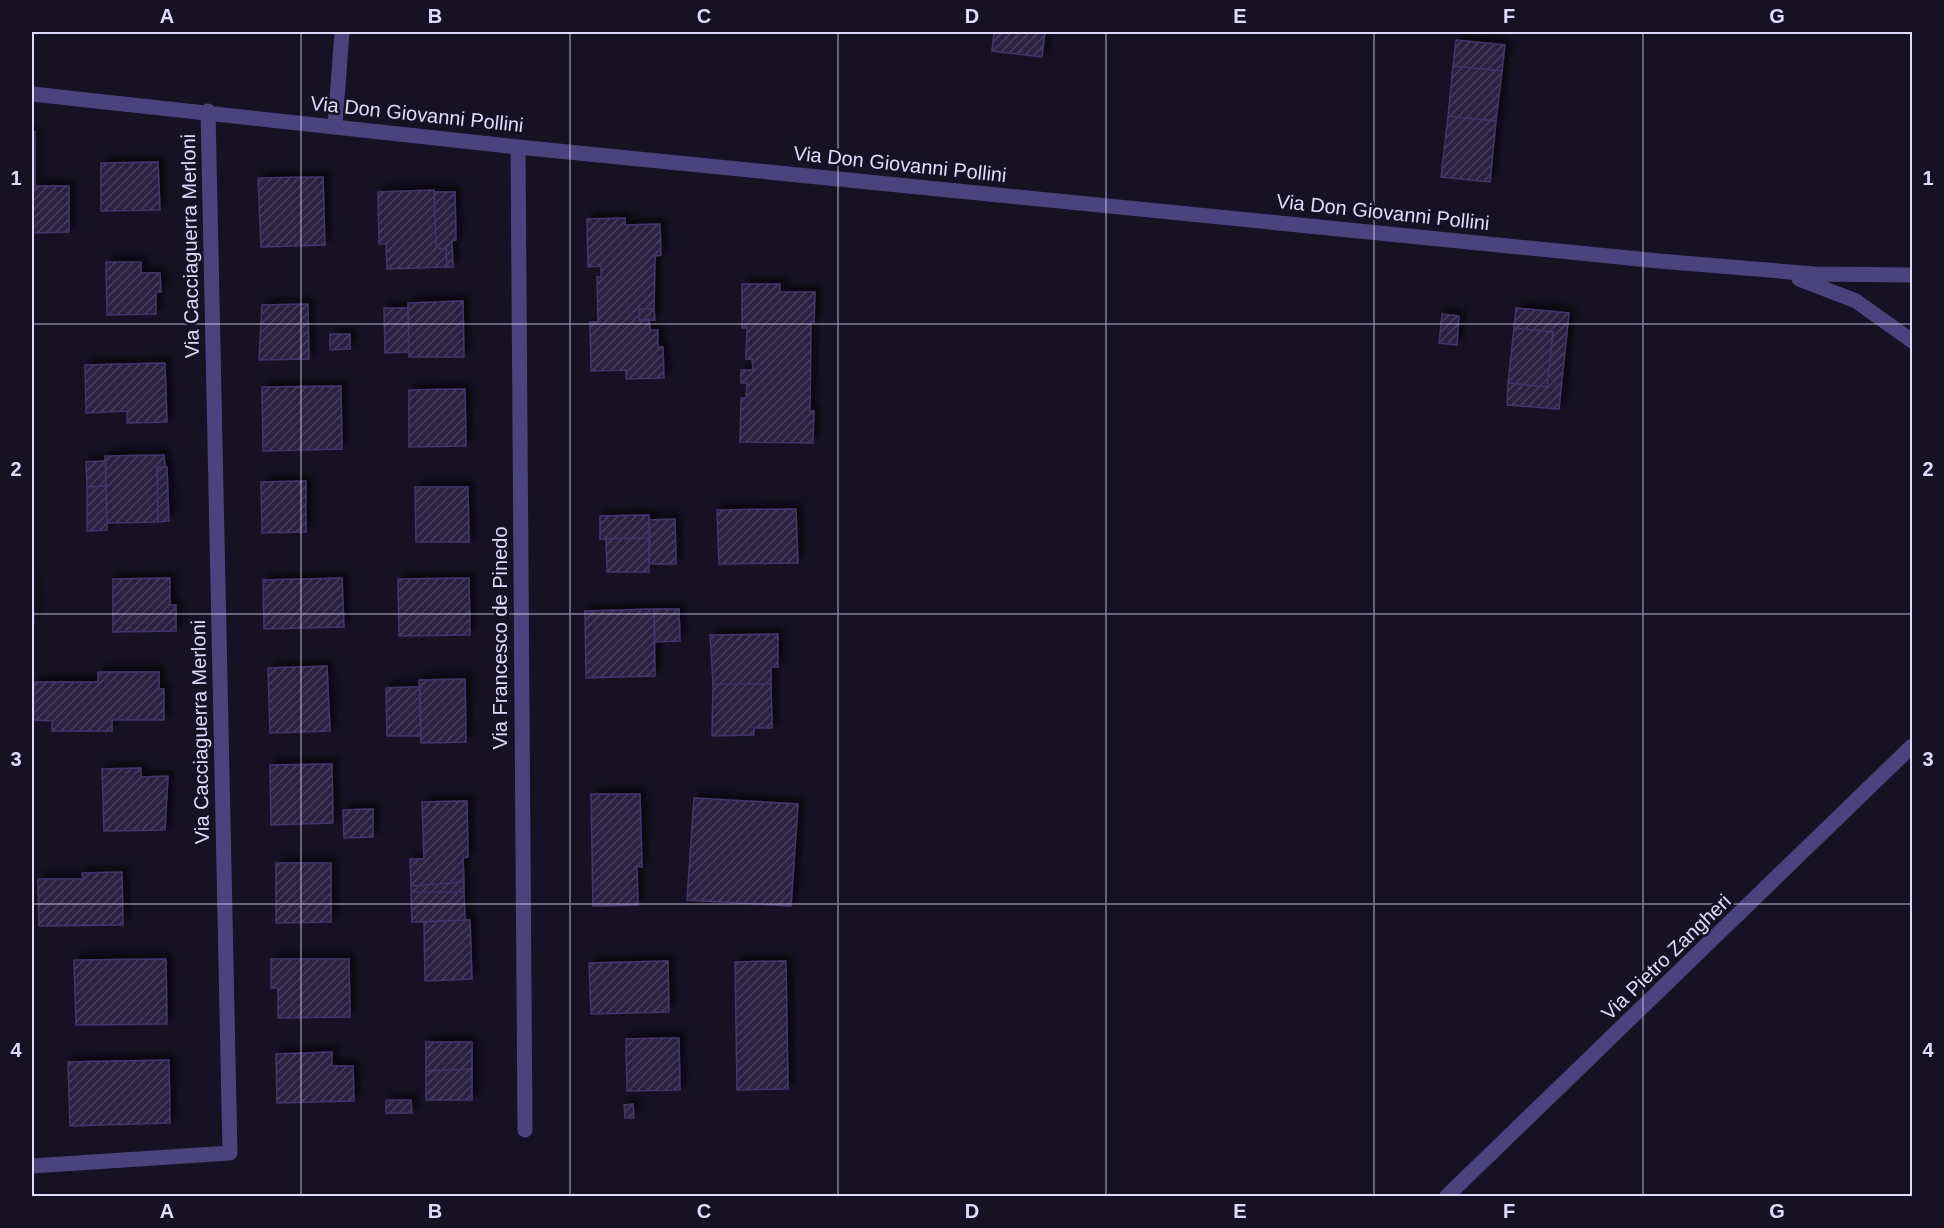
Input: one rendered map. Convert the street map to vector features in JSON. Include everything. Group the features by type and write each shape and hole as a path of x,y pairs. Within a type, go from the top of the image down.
{"street":[{"path":"335,126 342,32"},
{"name":"Via Don Giovanni Pollini","path":"32,94 208,111 518,147 1764,270 1815,274 1912,275"},
{"name":"Via Cacciaguerra Merloni","path":"32,1166 230,1153 208,111"},
{"name":"Via Francesco de Pinedo","path":"518,147 525,1130"},
{"name":"Via Don Giovanni Pollini","path":"1764,270 1820,285 1856,301 1912,340"},
{"name":"Via Pietro Zangheri","path":"1447,1197 1912,746"}],"building":[{"path":"994,32 1045,32 1042,57 992,51"},
{"path":"1456,40 1505,45 1502,71 1453,66"},
{"path":"1453,66 1502,71 1496,121 1448,116"},
{"path":"1448,116 1496,121 1490,182 1441,177"},
{"path":"32,132 35,132 35,187 32,186"},
{"path":"158,162 160,210 101,211 101,163"},
{"path":"323,177 325,245 261,247 258,178"},
{"path":"32,186 69,186 69,232 32,233"},
{"path":"434,190 436,244 440,249 446,248 447,267 387,269 386,244 379,244 378,192"},
{"path":"434,192 455,192 456,240 452,241 453,267 447,267 446,248 440,249 436,244"},
{"path":"625,218 625,225 660,224 661,255 655,256 654,309 639,309 639,320 649,319 650,330 658,330 658,347 663,347 664,378 626,379 626,370 591,371 590,322 598,322 597,277 601,277 601,266 588,267 587,219"},
{"path":"106,262 141,262 141,273 160,273 161,292 156,292 156,314 107,315"},
{"path":"742,284 780,284 780,292 815,292 814,322 811,322 810,411 814,411 813,443 740,442 741,398 746,398 747,383 741,383 741,370 753,370 752,359 746,359 747,328 742,328"},
{"path":"463,301 464,357 409,357 408,303"},
{"path":"308,304 309,359 259,360 262,305"},
{"path":"384,308 408,308 409,352 385,353"},
{"path":"1516,308 1569,313 1559,409 1507,405 1508,383 1547,387 1553,332 1514,328"},
{"path":"639,309 654,309 655,320 639,320"},
{"path":"1442,314 1459,316 1457,345 1439,343"},
{"path":"1514,328 1553,332 1547,387 1508,383"},
{"path":"330,334 350,334 350,349 330,350"},
{"path":"165,363 167,422 127,423 127,411 86,413 85,365"},
{"path":"341,386 342,449 263,451 262,387"},
{"path":"465,389 466,446 409,447 409,390"},
{"path":"164,455 165,467 157,467 158,522 107,523 105,456"},
{"path":"106,461 106,486 87,487 86,462"},
{"path":"157,467 167,467 169,521 158,522"},
{"path":"306,481 306,532 262,533 261,482"},
{"path":"106,486 107,530 87,531 87,487"},
{"path":"415,487 468,487 469,542 416,542"},
{"path":"796,509 798,563 719,564 717,510"},
{"path":"649,515 650,538 600,539 600,516"},
{"path":"675,519 676,564 649,564 649,520"},
{"path":"650,538 649,572 607,572 606,539"},
{"path":"32,571 34,624 32,624"},
{"path":"170,578 170,605 176,605 176,631 113,632 113,579"},
{"path":"342,578 344,627 264,629 263,580"},
{"path":"469,578 470,635 399,636 398,579"},
{"path":"654,609 679,609 680,641 655,642"},
{"path":"654,609 655,676 586,678 585,611"},
{"path":"778,634 778,667 771,667 771,684 713,684 710,635"},
{"path":"327,666 330,731 270,733 268,668"},
{"path":"98,672 159,672 159,689 164,689 164,720 112,720 112,731 52,731 52,721 34,720 34,682 98,682"},
{"path":"465,679 466,742 421,743 419,680"},
{"path":"713,684 771,684 772,728 754,728 754,735 712,736"},
{"path":"420,687 421,736 387,736 386,688"},
{"path":"332,764 333,823 271,825 270,765"},
{"path":"141,768 141,777 168,776 165,830 104,831 102,769"},
{"path":"591,794 640,794 642,867 637,866 638,905 593,906"},
{"path":"694,798 798,804 791,906 687,900"},
{"path":"467,801 468,857 463,858 464,882 411,886 410,859 424,859 422,802"},
{"path":"373,809 373,837 344,838 343,810"},
{"path":"276,863 331,863 331,922 276,923"},
{"path":"122,872 123,925 39,926 38,879 83,879 82,873"},
{"path":"464,882 464,892 411,892 411,886"},
{"path":"411,892 464,892 465,920 412,922"},
{"path":"470,920 472,979 425,981 424,922"},
{"path":"166,959 167,1024 76,1025 74,960"},
{"path":"271,959 349,959 350,1017 278,1018 278,988 271,988"},
{"path":"668,961 669,1012 591,1014 589,963"},
{"path":"786,961 788,1089 737,1090 735,962"},
{"path":"679,1038 680,1090 627,1091 626,1039"},
{"path":"426,1042 472,1042 472,1069 426,1071"},
{"path":"332,1052 332,1066 353,1066 354,1101 277,1103 276,1054"},
{"path":"169,1060 170,1123 70,1126 68,1062"},
{"path":"472,1069 472,1100 426,1100 426,1071"},
{"path":"386,1100 411,1100 412,1113 386,1113"},
{"path":"633,1104 634,1118 625,1118 624,1105"}]}
